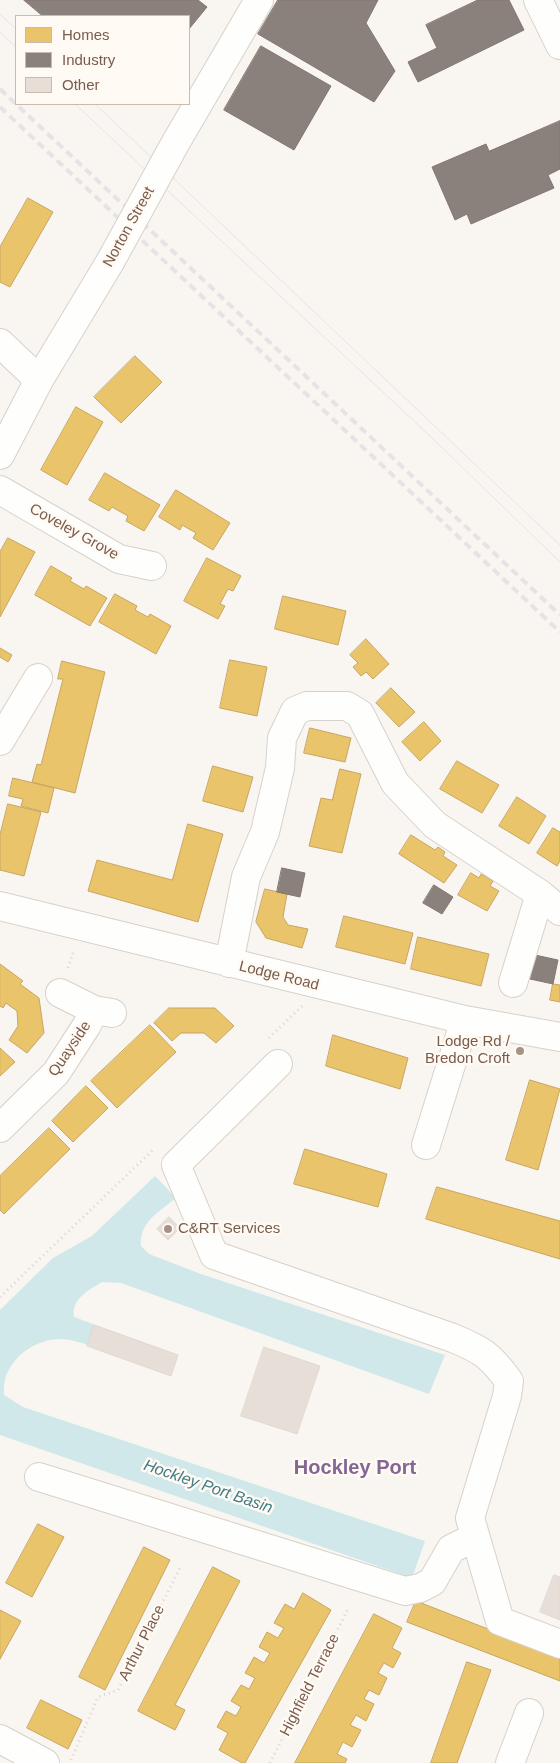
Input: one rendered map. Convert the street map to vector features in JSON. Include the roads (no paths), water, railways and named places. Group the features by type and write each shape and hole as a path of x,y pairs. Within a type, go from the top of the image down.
{"street":[{"path":"538,0 560,45"},
{"name":"Norton Street","path":"0,455 39,380 110,262 257,1"},
{"path":"0,343 39,380"},
{"name":"Coveley Grove","path":"0,490 119,559 152,566"},
{"path":"0,741 38,678"},
{"path":"229,963 246,877 265,832 278,777 282,738 294,712 307,706 347,706 360,714 395,783 434,825 550,902 513,983"},
{"name":"Lodge Road","path":"0,906 465,1020 560,1037"},
{"name":"Quayside","path":"0,1128 56,1073 87,1026 103,1011 60,993"},
{"path":"426,1145 465,1020"},
{"path":"278,1064 176,1165 214,1255 453,1338 479,1349 492,1358 509,1380 508,1396 470,1518 500,1621 560,1644"},
{"path":"39,1477 405,1591 420,1588 432,1582 451,1549 475,1537"},
{"path":"510,1763 529,1713"},
{"path":"0,1739 45,1763"}],"water":[{"name":"Hockley Port Basin","path":"155,1176 176,1198 151,1218 143,1230 141,1246 149,1254 201,1274 445,1355 429,1394 121,1283 102,1282 78,1300 75,1305 74,1317 178,1355 171,1376 94,1347 70,1340 56,1339 35,1345 18,1357 6,1375 4,1395 23,1407 425,1541 412,1578 0,1435 0,1310 53,1258 92,1236"}],"tram line":[{"path":"0,14 15,28"},
{"path":"0,32 15,46"},
{"path":"76,105 430,436 560,562"},
{"path":"96,105 560,545"}],"railway":[{"path":"0,89 15,103"},
{"path":"17,105 560,615"},
{"path":"0,107 560,632"}],"place":[{"name":"Lodge Rd / Bredon Croft","path":"520,1051"},
{"name":"C&RT Services","path":"168,1229"}],"district":[{"name":"Hockley Port","path":"355,1468"}]}
